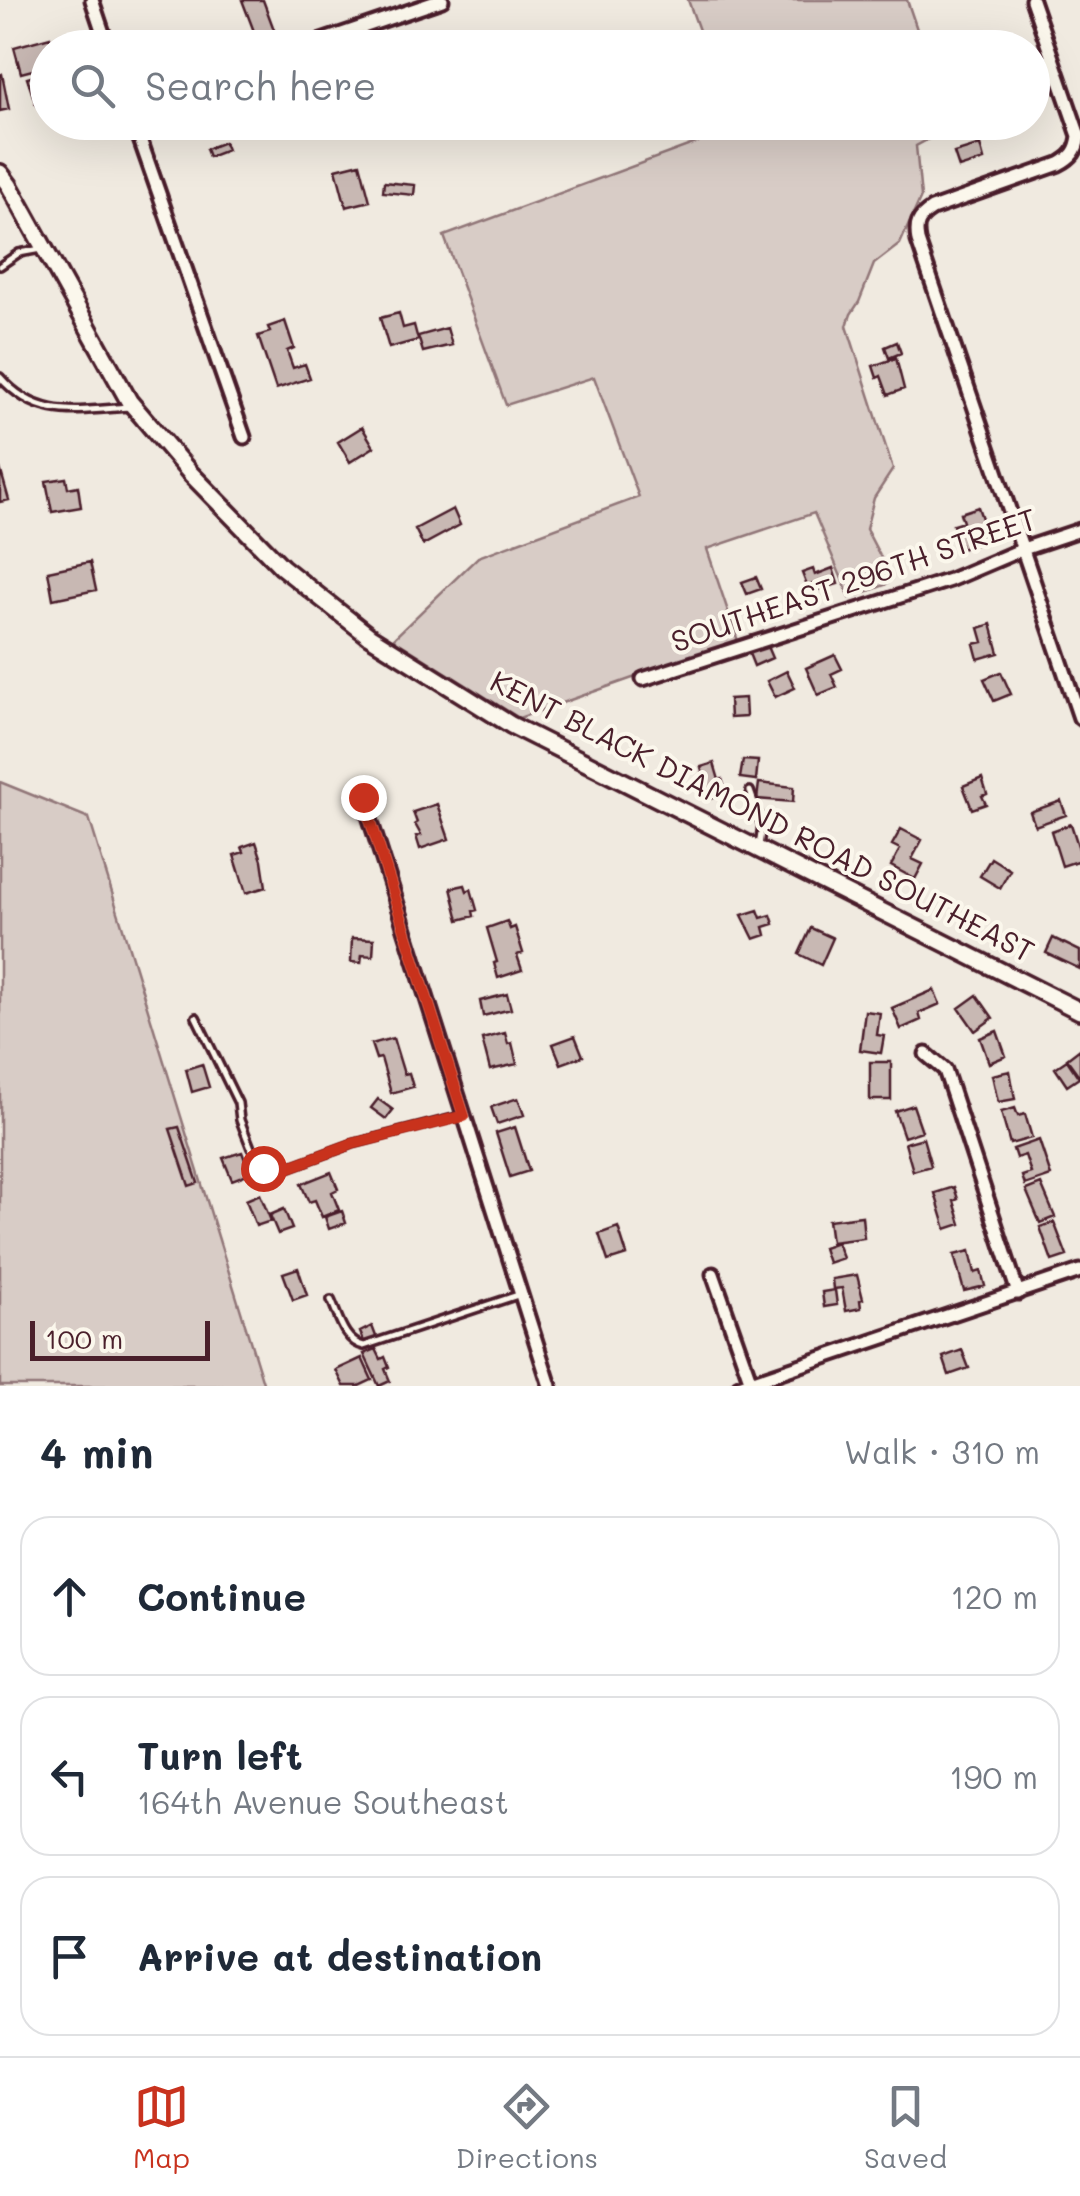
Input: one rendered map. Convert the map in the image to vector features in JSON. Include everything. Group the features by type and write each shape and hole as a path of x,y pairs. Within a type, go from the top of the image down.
{"street":[{"path":"92,0 102,30"},
{"path":"354,30 442,0"},
{"path":"1032,0 1042,30"},
{"path":"1050,52 1079,136 1071,158 932,209 920,216 916,228 1080,718"},
{"path":"140,140 244,437"},
{"name":"KENT BLACK DIAMOND ROAD SOUTHEAST","path":"0,173 134,407 191,474 282,567 369,636 511,726 1080,1010"},
{"name":"SOUTHEAST 296TH STREET","path":"643,679 950,580 1080,530"},
{"path":"363,797 550,1386"},
{"path":"926,1054 945,1070 1018,1293"},
{"path":"714,1274 745,1384 1080,1271"}],"lane":[{"path":"0,266 20,254 44,248"},
{"path":"0,377 14,393 61,412 134,407"},
{"path":"750,791 762,824 758,849"},
{"path":"196,1017 238,1103 240,1120 252,1148 263,1168 273,1173 352,1144 464,1116"},
{"path":"331,1300 350,1340 364,1346 520,1294"}],"shaded area":[{"path":"688,0 907,0 917,30 699,30"},
{"path":"704,140 927,140 916,146 921,197 900,244 874,264 847,326 893,469 874,498 866,529 892,579 850,598 814,513 707,549 738,641 519,718 393,639 478,557 639,497 594,377 506,405 444,236"},
{"path":"0,782 89,818 264,1386 0,1386"}],"building":[{"path":"242,0 263,0 274,30 253,30"},
{"path":"30,43 30,71 21,73 14,47"},
{"path":"0,75 9,109 0,111"},
{"path":"224,142 227,150 209,157 206,149"},
{"path":"980,145 984,160 959,168 954,153"},
{"path":"360,163 370,201 346,207 336,169"},
{"path":"384,182 415,185 414,195 383,192"},
{"path":"399,313 403,328 414,325 418,340 389,348 380,318"},
{"path":"285,321 294,348 287,351 293,368 305,364 310,378 276,389 258,336 270,332 268,327"},
{"path":"447,328 452,345 423,352 418,336"},
{"path":"897,342 901,353 889,358 885,347"},
{"path":"896,358 904,389 888,395 873,366"},
{"path":"362,427 374,447 350,462 338,442"},
{"path":"0,468 9,500 0,502"},
{"path":"66,478 68,488 78,486 81,507 52,512 46,481"},
{"path":"978,507 987,533 974,537 977,544 961,549 953,525 963,522 960,513"},
{"path":"453,509 460,525 423,545 415,529"},
{"path":"90,562 96,590 53,599 48,571"},
{"path":"833,568 838,584 815,591 813,584 807,586 802,573 813,569 815,575"},
{"path":"756,577 761,589 747,594 742,582"},
{"path":"991,624 999,653 978,659 974,644 983,642 979,628"},
{"path":"766,644 772,658 754,666 748,651"},
{"path":"835,655 842,669 831,674 837,687 818,695 806,668"},
{"path":"787,671 795,688 775,697 767,681"},
{"path":"1001,672 1011,694 994,701 984,679"},
{"path":"745,698 746,717 730,718 729,699"},
{"path":"743,760 758,761 756,780 740,778"},
{"path":"714,763 725,788 721,789 722,795 710,799 701,767"},
{"path":"982,778 986,804 972,809 963,786"},
{"path":"759,783 794,787 793,802 757,799"},
{"path":"1061,801 1066,815 1035,826 1030,812"},
{"path":"437,804 449,839 420,849 416,836 421,835 413,812"},
{"path":"1071,824 1080,860 1062,866 1051,831"},
{"path":"901,829 922,840 912,859 923,864 915,879 891,866 900,849 892,845"},
{"path":"256,842 266,887 246,893 234,855"},
{"path":"991,858 1010,870 1000,888 980,876"},
{"path":"465,885 467,891 471,889 477,910 473,911 474,916 459,920 451,888"},
{"path":"758,910 761,918 771,915 774,924 764,927 766,935 754,939 742,915"},
{"path":"507,921 510,929 515,927 523,953 517,955 522,970 498,978 487,928"},
{"path":"811,928 833,938 821,965 799,954"},
{"path":"352,938 374,939 373,956 362,955 361,963 351,962"},
{"path":"1053,938 1080,951 1080,969 1046,953"},
{"path":"934,990 940,1004 919,1013 921,1020 901,1029 892,1008"},
{"path":"507,994 511,1009 483,1016 480,1001"},
{"path":"977,995 993,1018 975,1031 959,1008"},
{"path":"865,1011 880,1013 877,1035 884,1036 881,1053 860,1050"},
{"path":"997,1031 1006,1056 989,1063 980,1038"},
{"path":"505,1033 517,1064 490,1070 482,1039"},
{"path":"575,1036 583,1056 561,1064 553,1044"},
{"path":"393,1038 404,1074 409,1073 413,1087 391,1093 381,1058 376,1059 371,1044"},
{"path":"1080,1049 1080,1077 1067,1059"},
{"path":"1067,1060 1079,1078 1067,1086 1055,1068"},
{"path":"870,1062 891,1062 891,1100 870,1100"},
{"path":"202,1064 209,1087 192,1092 186,1069"},
{"path":"1010,1071 1015,1099 998,1102 992,1075"},
{"path":"518,1098 524,1115 497,1124 491,1107"},
{"path":"378,1099 393,1110 386,1119 371,1108"},
{"path":"913,1105 922,1131 904,1137 895,1111"},
{"path":"1015,1108 1018,1116 1025,1114 1032,1138 1010,1144 1001,1112"},
{"path":"179,1127 198,1183 189,1186 170,1129"},
{"path":"515,1127 529,1171 510,1177 496,1133"},
{"path":"923,1138 931,1166 913,1171 905,1143"},
{"path":"1039,1140 1051,1176 1025,1185 1022,1176 1031,1173 1025,1155 1016,1158 1013,1149"},
{"path":"242,1152 250,1173 232,1180 223,1158"},
{"path":"331,1172 338,1189 332,1192 339,1210 322,1217 315,1200 309,1202 301,1184"},
{"path":"1041,1184 1055,1217 1040,1223 1026,1190"},
{"path":"954,1187 961,1224 946,1229 935,1193"},
{"path":"260,1194 271,1221 256,1226 246,1200"},
{"path":"284,1209 292,1229 278,1234 270,1215"},
{"path":"342,1211 346,1223 329,1229 325,1217"},
{"path":"862,1216 864,1238 831,1242 828,1220"},
{"path":"1054,1222 1067,1256 1052,1261 1040,1227"},
{"path":"618,1227 627,1255 608,1261 599,1234"},
{"path":"837,1243 843,1258 828,1263 823,1248"},
{"path":"970,1251 975,1273 981,1271 985,1286 964,1291 954,1255"},
{"path":"298,1268 307,1295 293,1300 283,1273"},
{"path":"857,1275 863,1299 861,1308 846,1311 842,1288 833,1289 832,1279"},
{"path":"835,1290 837,1305 824,1307 822,1292"},
{"path":"372,1326 377,1339 365,1344 360,1332"},
{"path":"376,1349 389,1367 385,1369 390,1381 379,1386 364,1354"},
{"path":"962,1350 969,1368 949,1375 943,1357"},
{"path":"362,1358 372,1380 359,1386 344,1386 336,1370"}],"route":[{"path":"263,1168 273,1173 352,1144 464,1116 363,797"}]}
